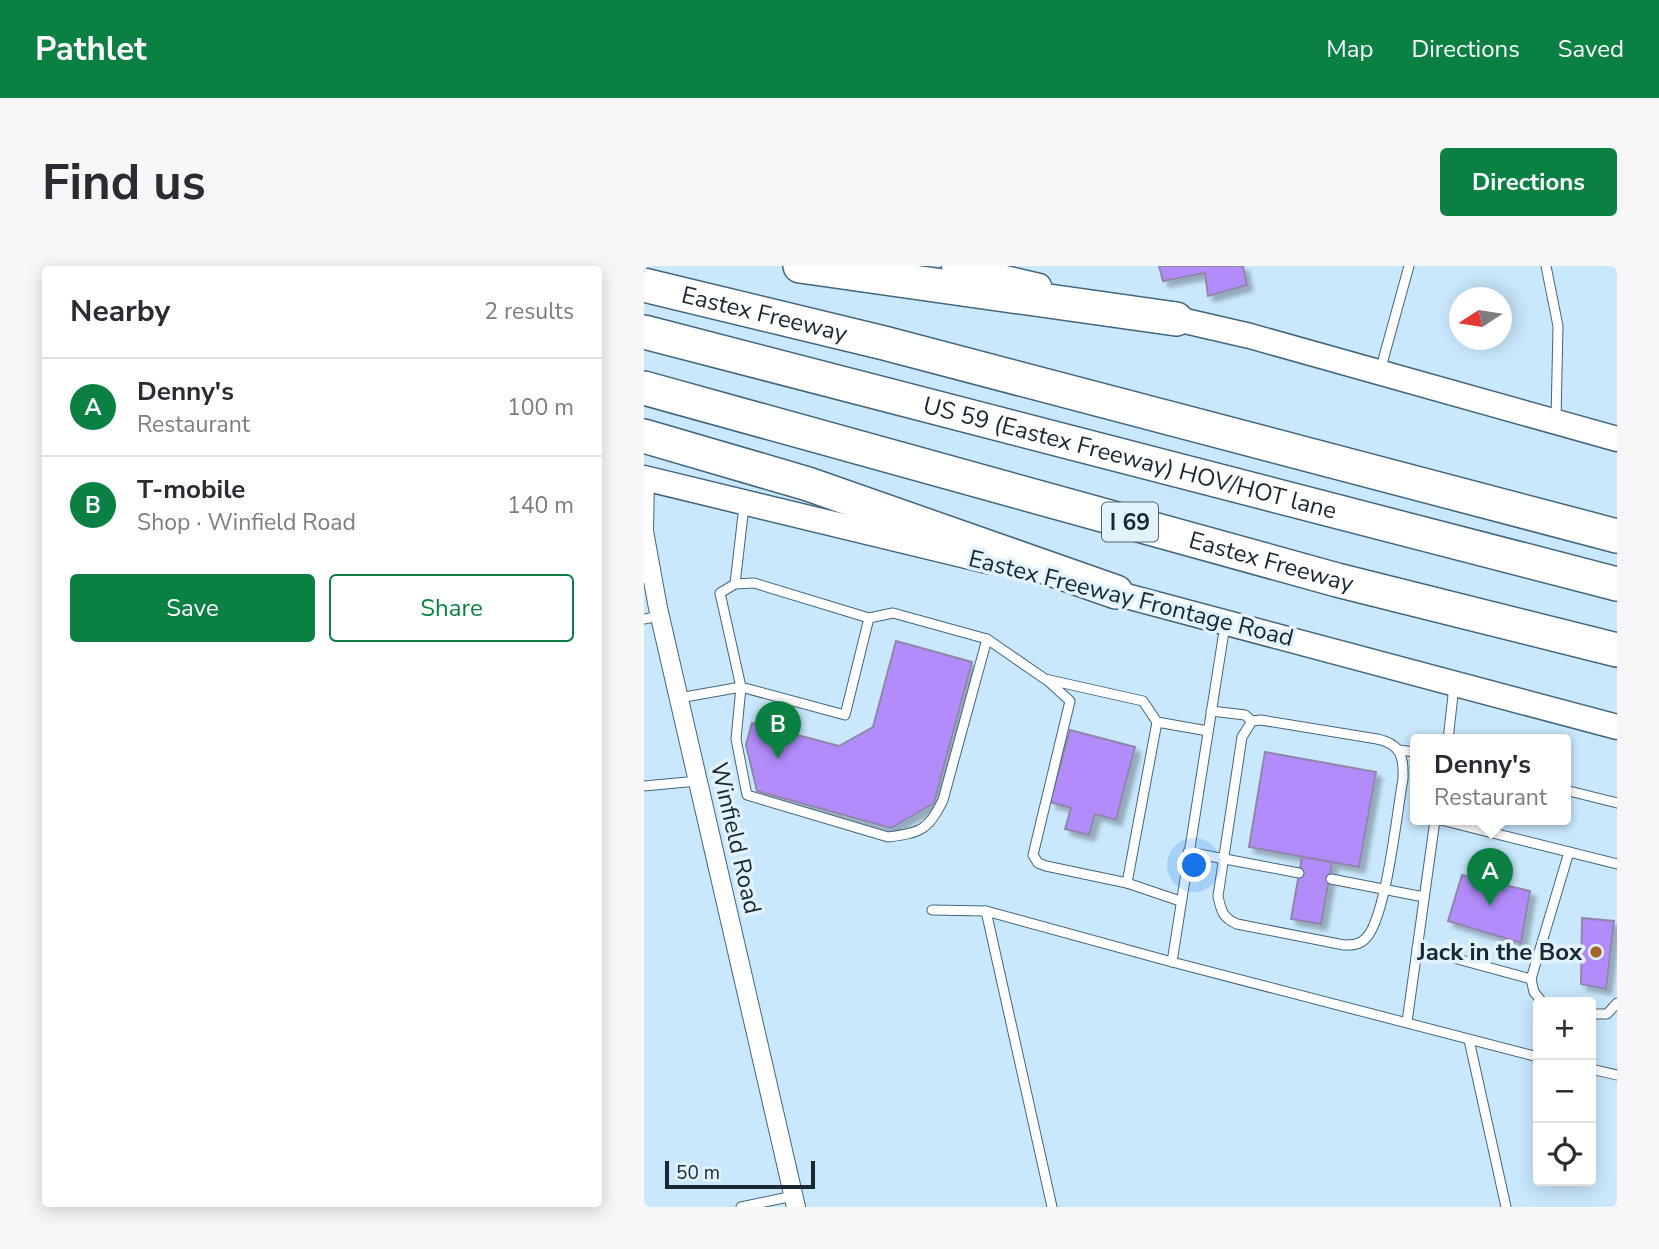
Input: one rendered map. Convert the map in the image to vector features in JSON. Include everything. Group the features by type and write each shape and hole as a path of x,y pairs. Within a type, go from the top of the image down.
{"highway":[{"path":"800,266 1176,319"},
{"name":"Eastex Freeway","path":"644,285 884,343 1617,536"},
{"name":"US 59 (Eastex Freeway) HOV/HOT lane","path":"644,332 1617,584"},
{"name":"Eastex Freeway","path":"644,388 1337,580 1617,650"},
{"path":"644,436 808,484 1116,592"}],"main road":[{"path":"954,266 1176,319 1380,372 1617,439"},
{"name":"Eastex Freeway Frontage Road","path":"644,478 1116,592 1617,727"}],"street":[{"name":"Winfield Road","path":"644,478 644,531 652,617 679,698 794,1201"}],"lane":[{"path":"1380,372 1409,266"},
{"path":"1546,266 1558,326 1556,422"},
{"path":"735,584 745,502"},
{"path":"987,639 943,800 933,822 909,835 888,837 747,796 736,740 741,687 720,593 735,584 754,583 869,618 893,613 987,639 1045,679 1070,701 1033,855 1038,863 1045,866 1127,883 1180,901"},
{"path":"679,698 741,687 845,715 869,618"},
{"path":"1172,962 1226,622"},
{"path":"1045,679 1143,701 1157,722 1127,883"},
{"path":"1449,734 1454,682"},
{"path":"1211,711 1245,715 1252,721 1261,720 1377,739 1390,742 1399,750 1404,762 1403,779 1383,889 1373,929 1356,944 1344,945 1227,920 1221,911 1218,896 1242,737 1252,721"},
{"path":"1157,722 1208,731"},
{"path":"1399,750 1410,751"},
{"path":"644,786 698,781"},
{"path":"1571,792 1617,803"},
{"path":"1407,1022 1434,825"},
{"path":"1461,825 1617,864"},
{"path":"1484,831 1485,825"},
{"path":"1188,852 1299,873"},
{"path":"1538,997 1531,979 1569,852"},
{"path":"1331,879 1424,897"},
{"path":"932,910 986,911 1533,1056"},
{"path":"986,911 1052,1207"},
{"path":"1417,948 1531,979"},
{"path":"1596,1014 1607,1014 1617,1003"},
{"path":"1469,1040 1506,1207"},
{"path":"1596,1070 1617,1075"},
{"path":"741,1207 794,1201"}],"building":[{"path":"1159,266 1243,266 1247,285 1208,296 1205,273 1163,281"},
{"path":"896,641 972,662 934,803 891,828 757,791 746,745 752,723 839,746 873,727"},
{"path":"1070,730 1135,747 1116,820 1095,814 1089,835 1065,829 1071,808 1050,802"},
{"path":"1265,752 1376,772 1359,867 1249,847"},
{"path":"1302,857 1332,862 1321,924 1291,919"},
{"path":"1462,875 1530,891 1521,943 1448,921"},
{"name":"Jack in the Box","path":"1582,918 1614,921 1606,989 1581,984"}],"place":[{"name":"T-mobile","path":"778,759"},
{"name":"Denny's","path":"1490,906"},
{"name":"Jack in the Box","path":"1596,952"}]}
